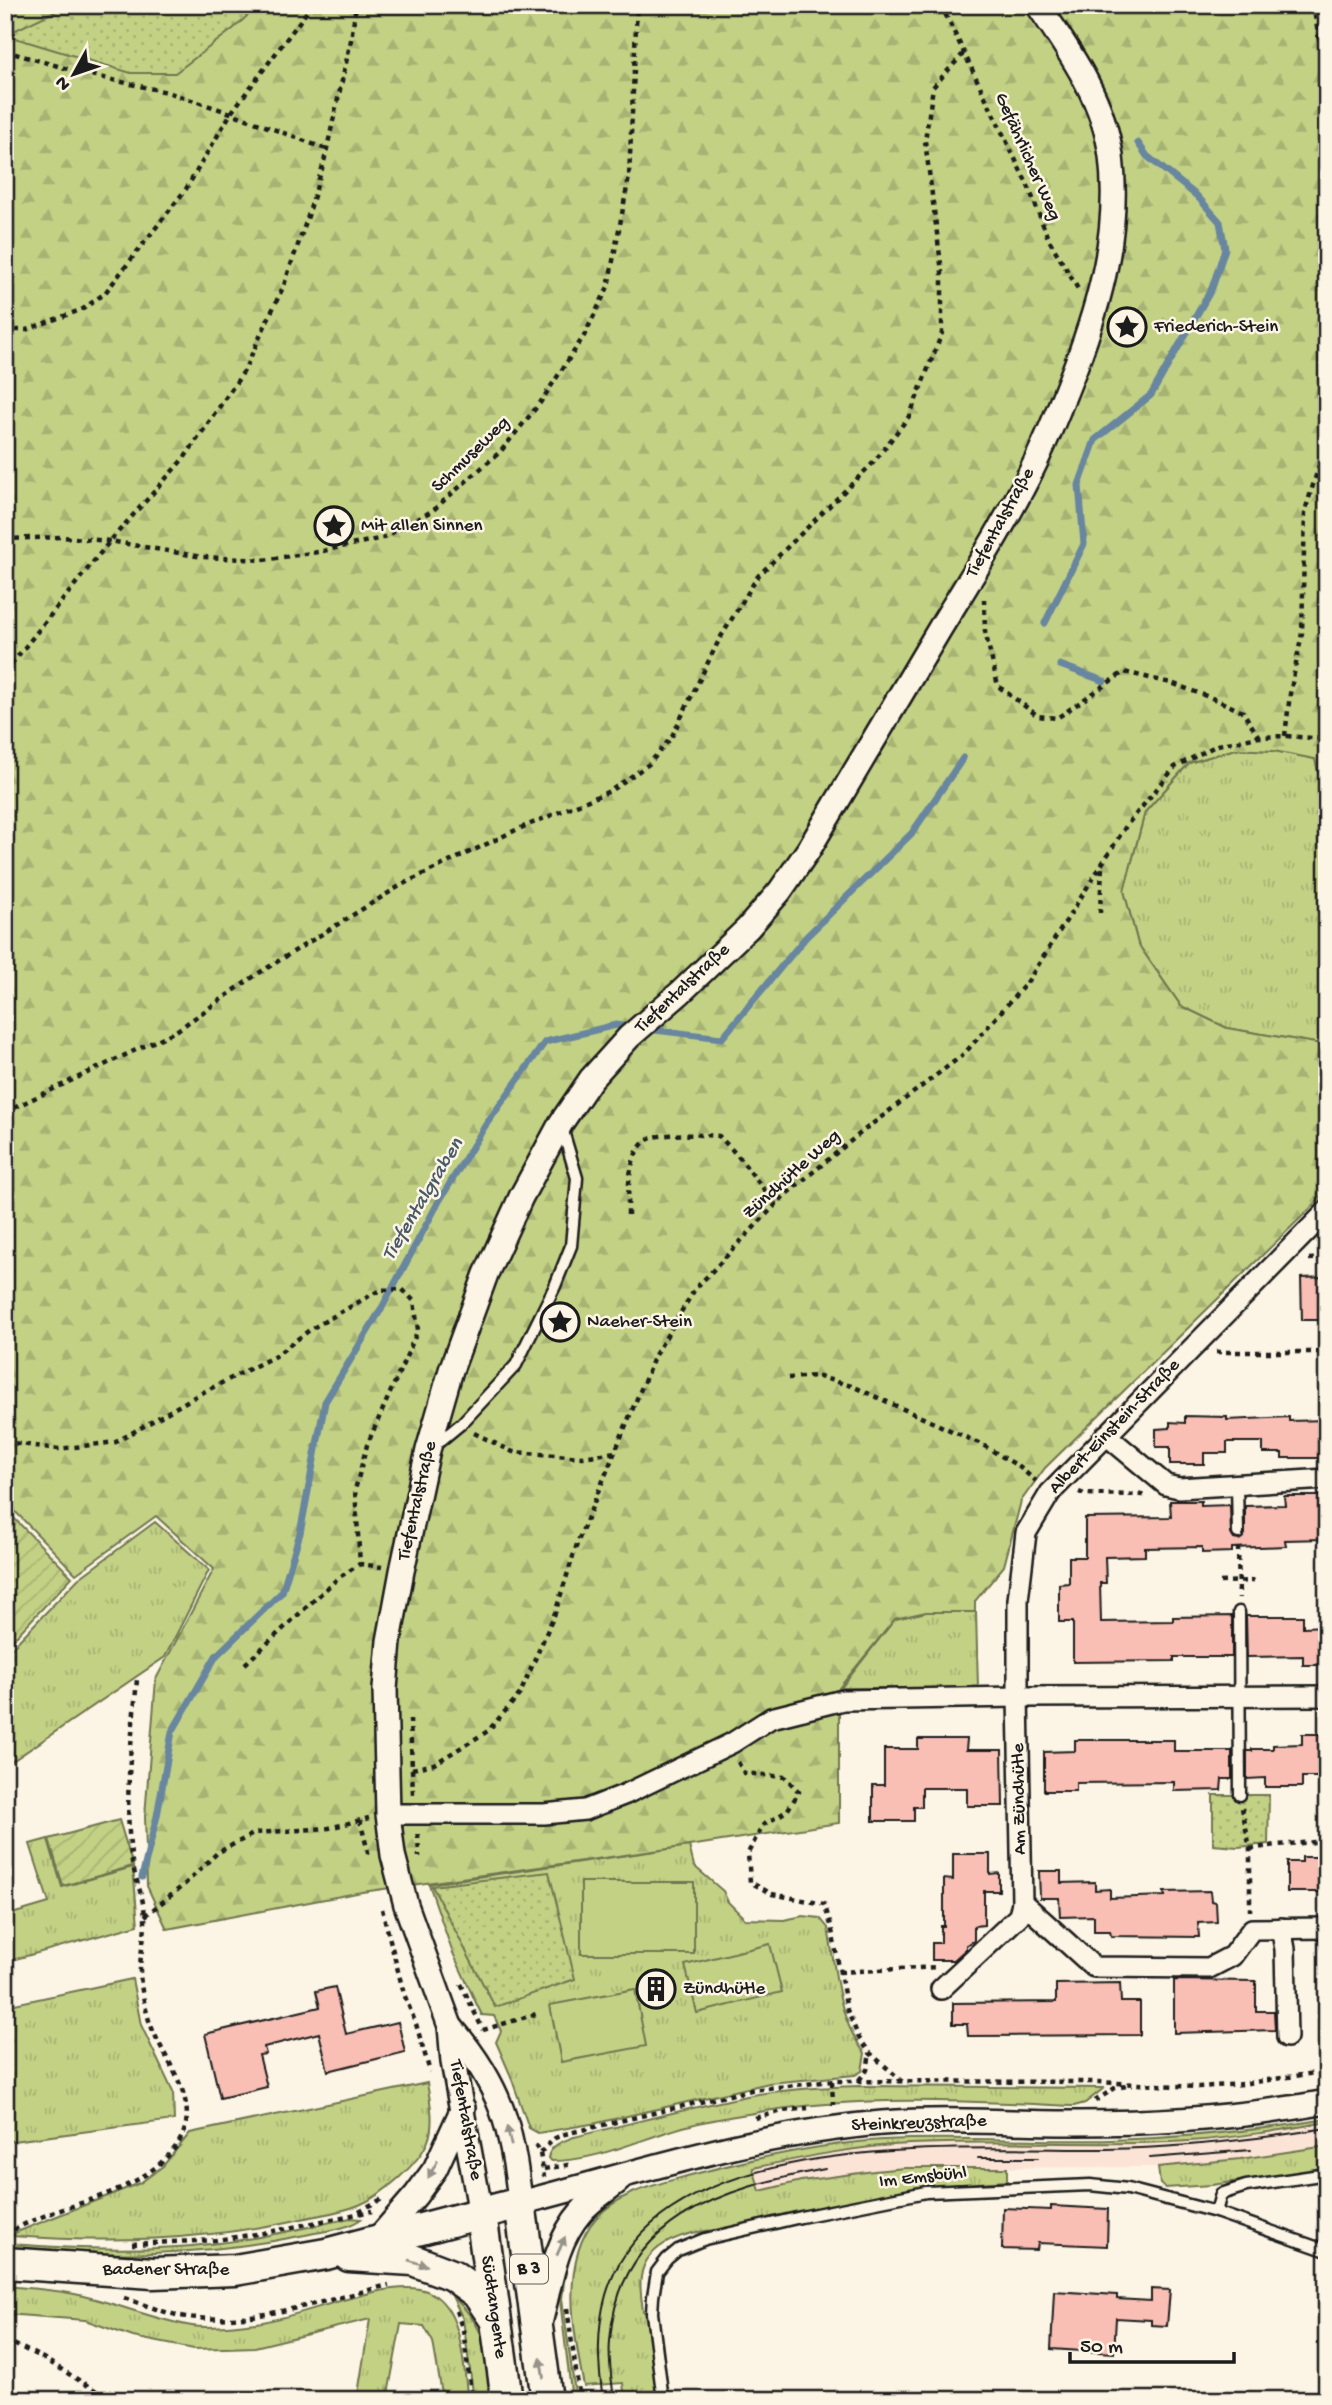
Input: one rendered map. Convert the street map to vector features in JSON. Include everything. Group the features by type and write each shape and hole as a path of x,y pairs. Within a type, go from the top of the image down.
{"main road":[{"name":"Badener Straße","path":"5,2263 97,2271 192,2273 235,2270 327,2254 520,2203"},
{"name":"Südtangente","path":"520,2203 547,2400"},
{"name":"Südtangente","path":"481,2214 507,2400"},
{"name":"Badener Straße","path":"327,2254 413,2260 452,2275 467,2284 477,2293 494,2318"}],"street":[{"name":"Tiefentalstraße","path":"520,2203 505,2116 483,2068 450,2026 429,1975 402,1894 393,1855 388,1814 386,1689 389,1641 428,1450 451,1370 486,1274 521,1197 561,1123 591,1079 629,1037 748,928 780,891 809,849 1022,489 1049,433 1094,317 1108,257 1113,206 1111,154 1096,101 1068,49 1038,5"},
{"name":"Albert-Einstein-Straße","path":"1018,1697 1018,1600 1026,1533 1054,1488 1326,1213"},
{"path":"1106,1436 1166,1485 1178,1488 1327,1479"},
{"path":"388,1814 544,1814 585,1810 626,1794 732,1743 771,1718 844,1700 1327,1696"},
{"name":"Am Zündhütle","path":"1018,1697 1022,1902"},
{"path":"941,1989 1018,1916 1022,1902 1094,1967 1209,1968 1232,1956 1252,1929 1327,1928"},
{"path":"1281,1928 1285,1949 1287,2036"},
{"name":"Tiefentalstraße","path":"450,2026 453,2062 481,2214"},
{"name":"Steinkreuzstraße","path":"520,2203 734,2146 836,2127 926,2121 1078,2123 1179,2120 1239,2115 1327,2102"},
{"path":"377,2240 435,2169 463,2108"},
{"path":"537,2335 563,2239 580,2213 626,2174"}],"lane":[{"path":"428,1450 462,1423 516,1365 555,1286 571,1245 578,1178 561,1123"},
{"path":"1237,1484 1238,1538"},
{"path":"1239,1612 1240,1795"},
{"path":"1216,2212 1221,2194 1246,2186 1327,2174"},
{"name":"Im Emsbühl","path":"663,2400 652,2313 657,2272 667,2259 693,2243 838,2209 926,2192 1090,2185 1128,2189 1216,2212 1327,2251"}],"path":[{"path":"5,15 21,5"},
{"path":"5,330 26,330 83,309 105,293 186,189 231,113 312,5"},
{"path":"5,672 110,541 185,457 244,371 284,285 308,216 326,149 356,5"},
{"name":"Schmuseweg","path":"5,538 62,537 110,541 202,557 263,559 318,552 383,538 432,511 501,451 540,402 577,347 608,287 629,177 637,5"},
{"name":"Gefährlicher Weg","path":"941,5 1029,187 1048,238 1094,317"},
{"path":"1313,5 1327,83"},
{"path":"5,51 86,74 167,92 326,149"},
{"path":"5,1112 176,1031 259,973 403,884 516,830 610,792 649,764 671,738 719,640 758,576 874,462 910,415 942,333 942,272 925,141 933,87 963,54"},
{"path":"1285,736 1302,633 1305,511 1327,440"},
{"path":"984,598 985,631 998,686 1038,716 1057,718 1124,672 1171,683 1217,699 1243,712 1259,737"},
{"name":"Zündhütle Weg","path":"413,1769 434,1764 488,1731 520,1694 555,1613 578,1541 655,1355 695,1289 776,1205 863,1131 964,1054 1028,981 1126,826 1175,767 1217,745 1259,737 1327,739"},
{"path":"1100,913 1102,864"},
{"path":"628,1215 631,1168 642,1144 653,1137 719,1136 776,1205"},
{"path":"5,1442 58,1450 116,1442 195,1396 275,1356 311,1329 380,1290 402,1289 414,1301 418,1329 367,1445 355,1490 360,1564"},
{"path":"1187,1353 1327,1352"},
{"path":"788,1378 816,1376 862,1390 981,1444 1054,1488 1084,1494 1136,1495"},
{"path":"462,1423 472,1433 513,1452 583,1457 615,1452"},
{"path":"1238,1538 1239,1612"},
{"path":"245,1664 338,1578 360,1564 402,1571"},
{"path":"1220,1582 1254,1581"},
{"path":"5,2235 30,2220 115,2190 152,2172 175,2147 183,2130 187,2111 180,2080 148,2019 140,1970 145,1916 131,1856 129,1775 137,1679"},
{"path":"410,1707 419,1864"},
{"path":"732,1743 738,1764 744,1773 785,1777 799,1792 787,1811 763,1825 748,1853 750,1882 772,1894 824,1904 831,1925 847,2010 859,2038 870,2053 902,2082"},
{"path":"1240,1795 1250,1849 1251,1914"},
{"path":"145,1916 185,1884 217,1853 255,1833 329,1828 360,1820 370,1861"},
{"path":"1250,1849 1327,1841"},
{"path":"380,1902 404,1994 429,2067"},
{"path":"839,1972 966,1965"},
{"path":"456,1975 488,2041"},
{"path":"483,2030 536,2014"},
{"path":"859,2081 867,2070 870,2053"},
{"path":"540,2153 555,2138 565,2134 751,2090 832,2081 1099,2082 1198,2087 1243,2084 1327,2071"},
{"path":"832,2081 833,2105"},
{"path":"532,2141 540,2153 543,2169"},
{"path":"127,2244 216,2240 352,2214"},
{"path":"117,2296 180,2316 218,2319 272,2312 393,2284"},
{"path":"567,2296 580,2397 619,2391"},
{"path":"455,2308 463,2330 472,2400"},
{"path":"5,2340 43,2358 111,2400"}],"shaded area":[{"path":"1327,2122 1327,2146 1172,2167 905,2168 835,2176 760,2191 752,2168 874,2146 989,2142 1187,2141"}],"green space":[{"path":"5,5 1327,5 1327,806 1315,759 1274,751 1235,749 1189,763 1145,812 1124,891 1138,944 1181,1006 1227,1028 1327,1045 1327,1192 1045,1468 1021,1501 1004,1566 975,1601 975,1612 926,1612 895,1619 839,1688 839,1823 362,1892 167,1929 147,1886 145,1816 156,1679 214,1569 156,1516 76,1574 5,1501"},
{"path":"68,5 259,5 233,29 175,73 131,73 5,35"},
{"path":"1235,749 1274,751 1315,759 1327,806 1327,1045 1227,1028 1181,1006 1138,944 1124,891 1145,812 1189,763"},
{"path":"5,1509 72,1577 5,1648"},
{"path":"155,1522 209,1570 165,1657 5,1766 5,1655 78,1579"},
{"path":"926,1612 976,1612 978,1688 841,1688 895,1619"},
{"path":"1213,1795 1269,1795 1268,1844 1238,1847 1213,1845"},
{"path":"119,1820 133,1866 63,1886 49,1839"},
{"path":"48,1839 62,1887 133,1867 138,1925 5,1962 5,1916 49,1903 30,1844"},
{"path":"689,1846 694,1866 723,1891 728,1902 745,1919 784,1920 803,1916 820,1918 828,1928 843,2010 865,2053 862,2071 855,2075 769,2083 597,2123 538,2133 529,2128 496,2042 501,2031 494,2016 482,2015 478,2007 452,1951 429,1884"},
{"path":"549,1872 575,1979 495,2007 432,1886"},
{"path":"581,1882 694,1882 694,1954 581,1954"},
{"path":"770,1944 782,1992 697,2013 685,1965"},
{"path":"132,1979 141,2025 173,2092 174,2120 5,2142 5,2006"},
{"path":"635,1989 646,2046 561,2062 550,2005"},
{"path":"427,2083 431,2127 423,2150 408,2169 388,2187 352,2208 261,2227 155,2239 11,2236 140,2183 163,2166 190,2133"},
{"path":"860,2086 1104,2088 1085,2103 1074,2106 877,2101 798,2107 699,2123 588,2157 552,2161 548,2158 554,2147 574,2137 707,2105 779,2091"},
{"path":"1327,2119 1327,2122 1275,2131 1189,2141 891,2145 753,2168 760,2191 801,2181 905,2168 1007,2168 1007,2181 920,2187 720,2230 696,2232 671,2240 651,2255 644,2265 640,2281 659,2400 625,2400 623,2383 584,2386 576,2345 572,2299 577,2255 584,2235 596,2218 617,2201 640,2190 762,2158 859,2142 940,2139 1138,2139 1192,2136"},
{"path":"1327,2146 1327,2168 1212,2185 1165,2188 1160,2184 1158,2167 1240,2159"},
{"path":"350,2218 361,2219 348,2226 326,2231 268,2242 195,2251 50,2253 12,2251 10,2244 114,2249 167,2248 252,2238"},
{"path":"570,2253 562,2299 576,2400 572,2400 559,2292 560,2278"},
{"path":"5,2286 69,2293 176,2323 207,2327 274,2320 371,2293 415,2288 431,2293 442,2301 450,2313 460,2341 468,2400 443,2400 433,2342 424,2326 401,2324 387,2400 357,2400 370,2319 255,2347 194,2349 133,2337 85,2320 5,2314"},
{"path":"452,2296 480,2331 487,2355 490,2400 474,2400 463,2319"}],"building":[{"path":"1327,1277 1325,1320 1302,1320 1301,1278"},
{"path":"1185,1416 1227,1417 1227,1420 1289,1417 1289,1421 1327,1420 1327,1458 1282,1458 1282,1453 1263,1453 1263,1442 1227,1442 1227,1453 1204,1453 1204,1464 1170,1464 1170,1447 1156,1447 1156,1429 1170,1428 1170,1422 1185,1423"},
{"path":"1284,1496 1323,1496 1324,1539 1285,1540 1286,1546 1232,1548 1232,1552 1202,1553 1202,1547 1145,1548 1145,1556 1105,1557 1106,1583 1100,1583 1101,1622 1173,1621 1173,1617 1232,1616 1232,1657 1174,1657 1174,1661 1073,1662 1073,1622 1059,1622 1059,1584 1069,1583 1069,1557 1085,1557 1085,1518 1171,1517 1170,1501 1201,1501 1201,1506 1230,1505 1231,1534 1234,1539 1239,1540 1245,1534 1245,1506 1285,1505"},
{"path":"1246,1616 1303,1616 1303,1627 1327,1626 1327,1665 1303,1665 1303,1656 1247,1657"},
{"path":"1302,1734 1327,1734 1327,1777 1302,1777 1302,1787 1265,1787 1265,1778 1247,1779 1247,1751 1273,1749 1273,1745 1302,1744"},
{"path":"918,1739 967,1739 966,1750 1002,1750 1003,1806 967,1806 967,1788 922,1788 922,1807 914,1807 914,1821 873,1821 873,1785 884,1785 884,1749 918,1749"},
{"path":"1075,1740 1174,1740 1174,1751 1232,1751 1232,1779 1222,1779 1221,1790 1174,1791 1174,1782 1076,1783 1076,1791 1044,1791 1044,1752 1075,1751"},
{"path":"953,1854 990,1854 990,1874 999,1873 999,1891 984,1891 984,1925 974,1926 974,1941 966,1945 966,1949 954,1960 932,1960 932,1943 941,1943 941,1926 944,1926 944,1879 953,1880"},
{"path":"1302,1857 1327,1857 1327,1892 1287,1892 1287,1862 1302,1862"},
{"path":"1039,1871 1061,1871 1061,1883 1095,1882 1095,1890 1110,1889 1110,1898 1165,1896 1164,1892 1210,1891 1211,1901 1216,1902 1217,1922 1198,1923 1199,1937 1111,1936 1110,1931 1094,1931 1094,1916 1060,1917 1059,1898 1040,1898"},
{"path":"1174,1980 1256,1981 1256,2011 1274,2011 1275,2030 1174,2033"},
{"path":"1120,1983 1121,2002 1140,2002 1140,2035 968,2036 967,2024 953,2024 953,2003 1056,2002 1056,1984"},
{"path":"335,1987 346,2034 398,2022 405,2052 328,2071 319,2033 264,2047 266,2054 259,2055 267,2087 220,2098 205,2034 320,2007 316,1991"},
{"path":"1051,2206 1108,2209 1107,2246 1038,2243 1037,2250 1002,2249 1003,2208 1051,2210"},
{"path":"1151,2289 1170,2290 1167,2326 1151,2325 1151,2320 1116,2318 1114,2353 1051,2349 1054,2291 1117,2295 1117,2299 1151,2301"}],"waterway":[{"name":"Tiefentalgraben","path":"1045,623 1084,544 1079,485 1095,440 1151,395 1212,288 1225,249 1220,222 1197,196 1147,156 1138,143"},
{"name":"Tiefentalgraben","path":"1060,665 1104,681"},
{"name":"Tiefentalgraben","path":"646,1029 722,1038 806,937 912,833 963,758"},
{"name":"Tiefentalgraben","path":"142,1877 157,1816 172,1732 216,1656 282,1592 300,1533 325,1402 383,1306 438,1203 485,1126 545,1042 616,1025 630,1027"}],"tram line":[{"path":"603,2400 599,2347 603,2308 606,2295 636,2240 686,2200 750,2174 823,2158 901,2151 1162,2147 1244,2140 1327,2128"},
{"path":"1150,2158 1251,2150"},
{"path":"978,2158 1038,2158"},
{"path":"614,2400 610,2341 617,2299 633,2265 655,2238 682,2216 714,2200 750,2187 825,2169"}],"place":[{"name":"Friederich-Stein","path":"1127,327"},
{"name":"Mit allen Sinnen","path":"334,526"},
{"name":"Naeher-Stein","path":"560,1322"},
{"name":"Zündhütle","path":"656,1989"}]}
